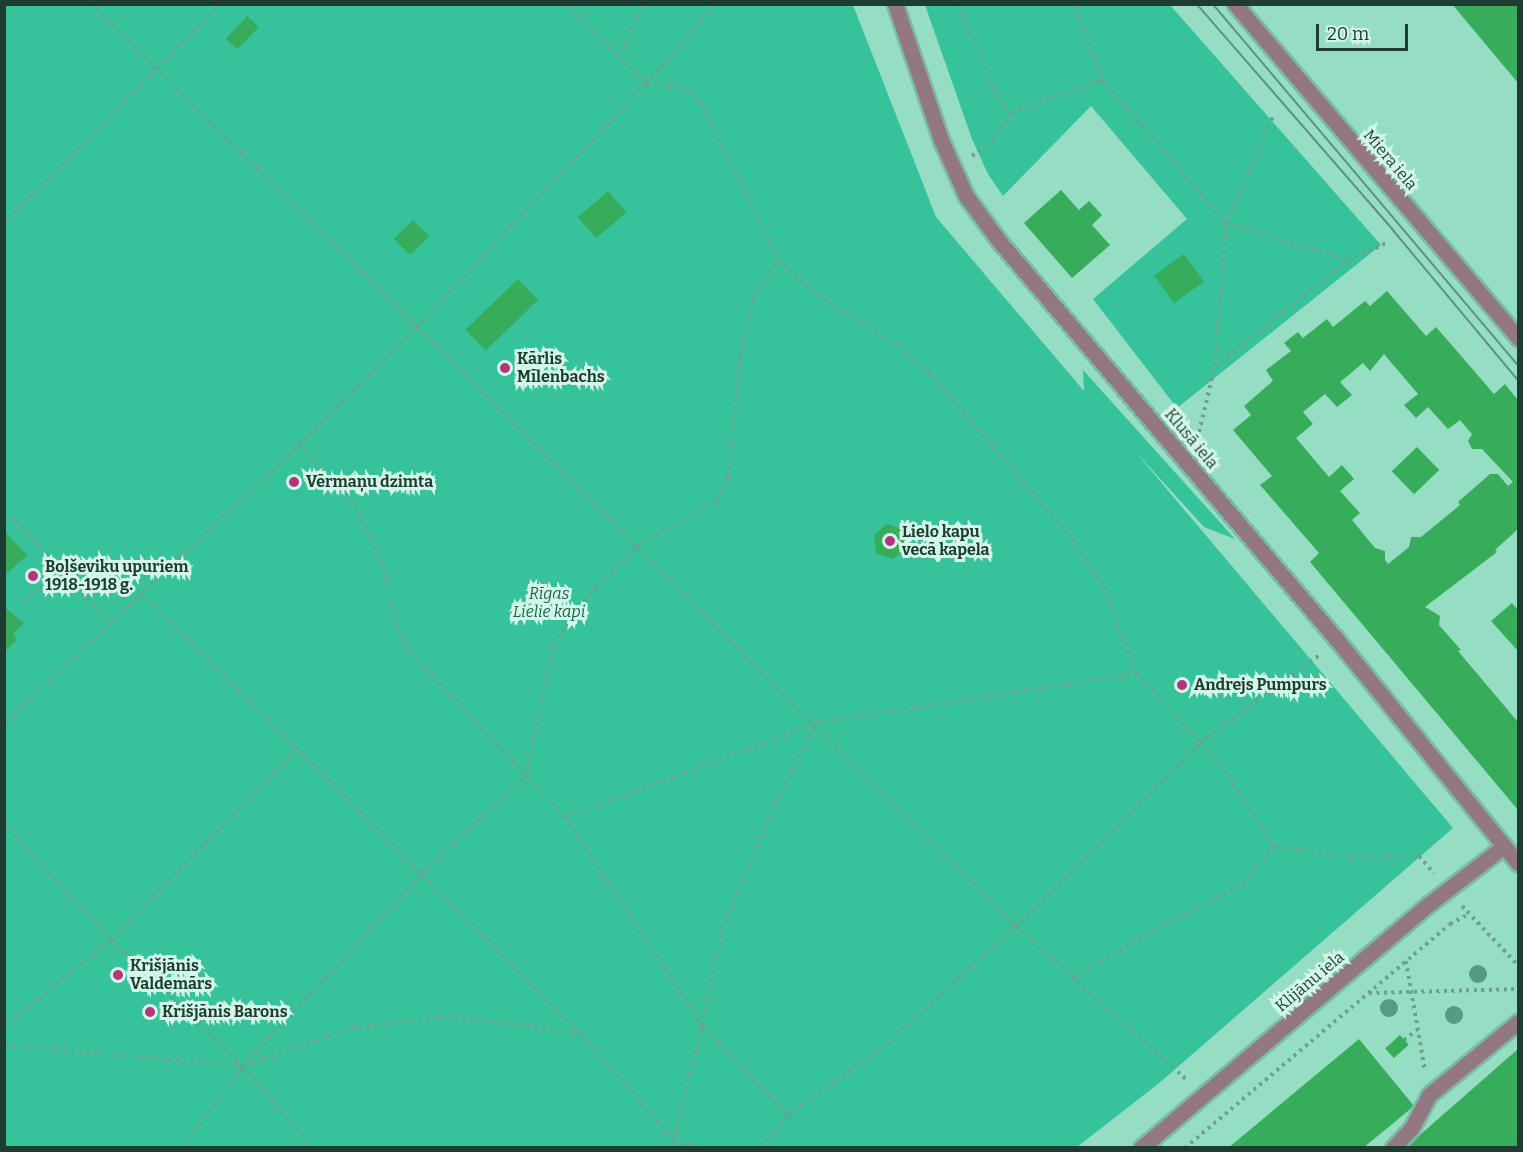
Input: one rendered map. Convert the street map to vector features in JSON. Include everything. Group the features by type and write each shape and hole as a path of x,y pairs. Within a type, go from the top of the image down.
{"street":[{"name":"Klusā iela","path":"896,4 938,130 966,196 999,241 1338,641 1518,863"},
{"name":"Miera iela","path":"1235,4 1518,338"},
{"name":"Klijānu iela","path":"1141,1148 1448,889 1504,846"},
{"path":"1393,1148 1412,1129 1429,1095 1518,1022"}],"path":[{"path":"90,4 816,723 1016,926 1204,1096"},
{"path":"4,224 159,70 220,4"},
{"path":"565,4 646,83 686,87 702,104 778,261 830,304 899,346 929,372 1072,539 1104,587 1136,673 1201,742 1233,783 1274,846 1351,857 1419,856 1448,889"},
{"path":"619,58 643,4"},
{"path":"958,4 999,101 1011,113"},
{"path":"1074,4 1102,80 1226,223 1348,260"},
{"path":"4,724 112,625 299,445 417,326 646,83 715,6"},
{"path":"953,168 994,141 1011,113 1102,80"},
{"path":"1178,452 1199,432 1215,366 1226,223 1274,114"},
{"path":"1215,366 1348,260 1387,243"},
{"path":"180,1148 243,1066 423,873 526,776 554,644 595,587 637,546 717,500 728,477 741,354 753,298 778,261"},
{"path":"299,445 356,506 384,567 392,612 409,650 565,817 702,1024 788,1115"},
{"path":"11,516 112,625"},
{"path":"23,603 61,568"},
{"path":"142,594 296,752 423,873 582,1035 673,1140 704,1148"},
{"path":"762,1148 788,1115 886,1045 1016,926 1201,742 1338,641"},
{"path":"565,817 816,723 1136,673"},
{"path":"673,1140 702,1024 722,928 775,804 816,723"},
{"path":"4,1026 111,940 296,752"},
{"path":"4,823 111,940 243,1066 313,1148"},
{"path":"1074,977 1163,924 1244,884 1274,846"},
{"path":"1185,1148 1450,924 1469,914 1518,966"},
{"path":"1406,961 1429,1095"},
{"path":"1368,993 1518,988"},
{"path":"4,1045 243,1066 352,1028 440,1017 520,1024 582,1035"},
{"path":"1404,1040 1417,1030"}],"green space":[{"name":"Rīgas Lielie kapi","path":"5,5 853,5 936,217 1084,391 1083,370 1235,539 1204,527 1133,449 1453,828 1158,1084 1077,1147 5,1148"},
{"path":"925,5 1170,5 1381,245 1177,408 1093,299 1187,219 1091,106 1003,196 988,174 972,139"}],"building":[{"path":"1452,4 1518,4 1518,83"},
{"path":"247,16 259,27 238,50 226,39"},
{"path":"1061,190 1079,210 1089,201 1102,215 1092,225 1110,245 1072,278 1024,223"},
{"path":"608,191 626,212 596,238 578,217"},
{"path":"413,220 429,236 410,255 394,239"},
{"path":"1184,254 1204,282 1174,303 1154,276"},
{"path":"518,279 538,300 486,351 465,330"},
{"path":"1387,291 1426,336 1436,327 1494,394 1505,384 1518,400 1518,529 1495,550 1497,552 1425,607 1440,616 1439,625 1461,650 1458,651 1518,722 1518,810 1310,562 1319,553 1260,485 1272,476 1233,430 1251,415 1244,406 1273,381 1266,370 1291,351 1284,343 1298,332 1303,338 1327,319 1333,327 1365,301 1370,306","holes":["1384,354 1418,394 1404,405 1416,418 1428,407 1448,429 1460,420 1472,434 1468,441 1472,449 1482,449 1513,482 1508,486 1498,474 1490,474 1458,502 1460,505 1421,537 1411,537 1409,547 1388,564 1385,560 1385,551 1375,548 1352,520 1360,513 1340,491 1354,479 1342,465 1329,477 1296,438 1313,424 1303,412 1325,394 1337,407 1352,395 1340,382 1363,363 1370,371"]},
{"path":"1417,447 1439,470 1414,494 1392,471"},
{"name":"Lielo kapu vecā kapela","path":"887,524 904,530 907,548 893,559 876,553 874,535"},
{"path":"5,532 27,555 5,575"},
{"path":"1512,603 1518,610 1518,651 1491,621"},
{"path":"4,607 24,623 13,634 17,640 4,652"},
{"path":"1400,1035 1409,1045 1394,1058 1385,1048"},
{"path":"1359,1039 1414,1106 1363,1148 1228,1148"},
{"path":"1518,1049 1518,1148 1405,1148"}],"tram line":[{"path":"1197,4 1394,231 1518,380"},
{"path":"1213,4 1518,365"}],"place":[{"name":"Kārlis Mīlenbachs","path":"505,368"},
{"name":"Vērmaņu dzimta","path":"294,482"},
{"name":"Lielo kapu vecā kapela","path":"890,541"},
{"name":"Boļševiku upuriem 1918-1918 g.","path":"33,576"},
{"name":"Andrejs Pumpurs","path":"1182,685"},
{"name":"Krišjānis Valdemārs","path":"118,975"},
{"name":"Krišjānis Barons","path":"150,1012"}]}
